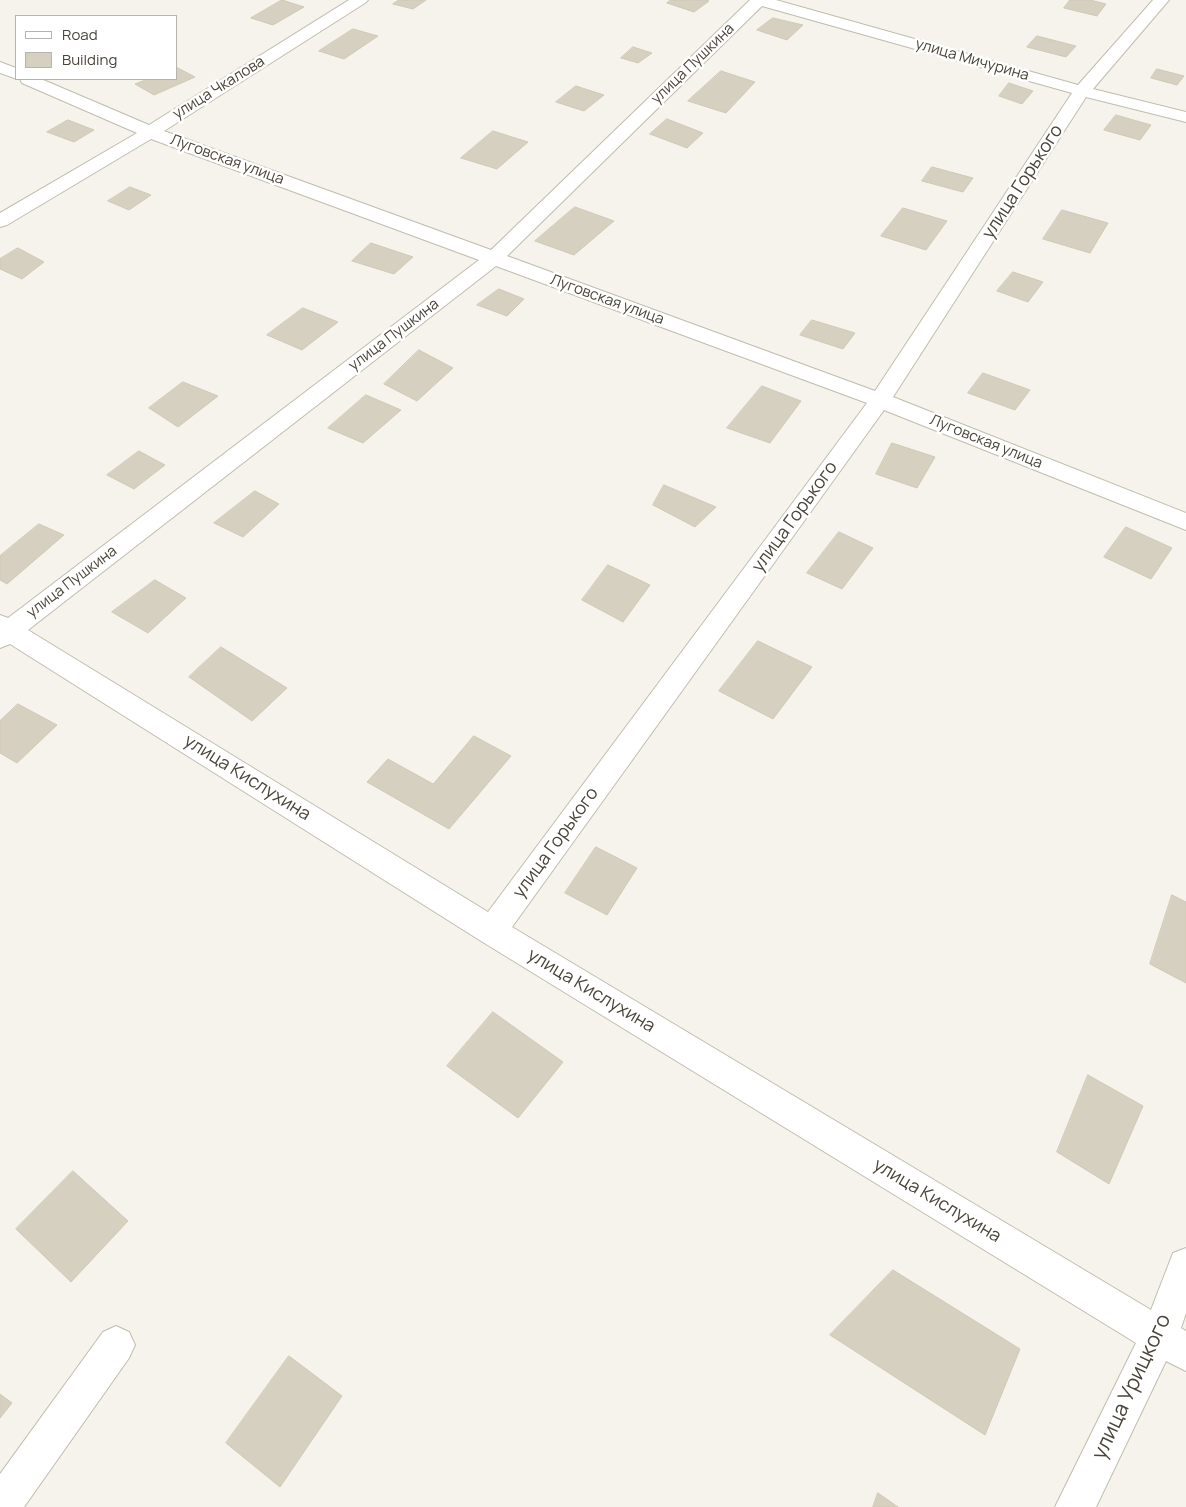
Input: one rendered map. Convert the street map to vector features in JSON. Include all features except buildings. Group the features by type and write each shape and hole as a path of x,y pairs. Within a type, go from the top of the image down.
{"street":[{"name":"улица Чкалова","path":"0,221 150,132 360,0"},
{"name":"улица Мичурина","path":"759,0 1082,91 1186,117"},
{"name":"улица Пушкина","path":"3,631 494,258 759,0"},
{"name":"улица Горького","path":"492,931 880,400 1082,91 1161,0"},
{"path":"0,67 15,74"},
{"name":"Луговская улица","path":"30,80 150,132 880,400 1186,522"},
{"name":"улица Кислухина","path":"3,631 1172,1344"},
{"name":"улица Урицкого","path":"1075,1507 1172,1344 1186,1266"},
{"path":"0,1506 116,1345"}]}
